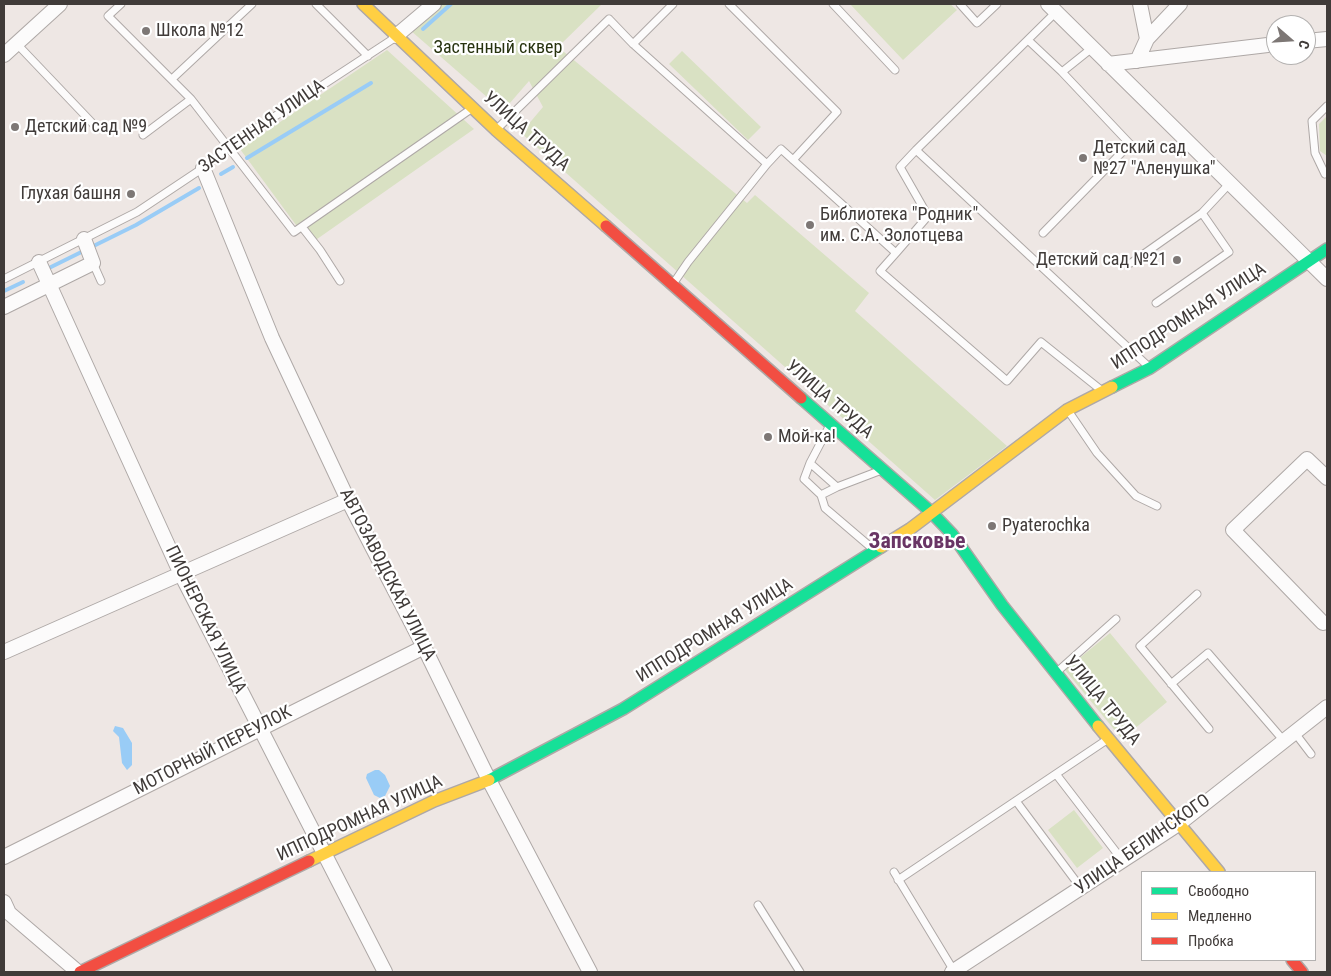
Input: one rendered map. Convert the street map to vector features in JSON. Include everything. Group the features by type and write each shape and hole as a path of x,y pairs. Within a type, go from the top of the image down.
{"street":[{"path":"4,55 60,4"},
{"name":"УЛИЦА ТРУДА","path":"363,4 496,130 931,512 952,534 1002,605 1056,673 1218,871"},
{"name":"ЗАСТЕННАЯ УЛИЦА","path":"396,36 434,4"},
{"path":"1140,4 1146,39"},
{"path":"1137,61 1146,39 1180,4"},
{"path":"1052,8 1327,279"},
{"path":"1108,64 1266,45"},
{"name":"АВТОЗАВОДСКАЯ УЛИЦА","path":"203,168 272,338 348,500 424,647 489,780 590,972"},
{"name":"ИППОДРОМНАЯ УЛИЦА","path":"79,972 434,801 489,780 623,709 875,551 931,512 1067,410 1150,368 1327,248"},
{"name":"ЗАСТЕННАЯ УЛИЦА","path":"4,307 50,284 88,250"},
{"name":"ПИОНЕРСКАЯ УЛИЦА","path":"39,262 180,572 258,728 385,972"},
{"path":"1326,623 1233,530 1307,459 1327,478"},
{"path":"4,652 180,572 348,500"},
{"name":"МОТОРНЫЙ ПЕРЕУЛОК","path":"4,857 258,728 424,647"},
{"name":"УЛИЦА БЕЛИНСКОГО","path":"953,972 1180,823 1327,707"},
{"path":"4,902 9,913 79,972"},
{"path":"1293,961 1302,972"}],"lane":[{"path":"121,4 108,16 191,98 294,232 473,107"},
{"path":"172,79 252,4"},
{"path":"316,4 368,56"},
{"path":"633,44 673,4"},
{"path":"730,4 837,112 793,160"},
{"path":"833,4 895,70"},
{"path":"960,4 977,23 997,4"},
{"path":"1052,8 1028,40 900,167 928,216 880,271 1007,381 1042,342 1103,392"},
{"path":"496,130 609,19 633,44 767,164"},
{"name":"ЗАСТЕННАЯ УЛИЦА","path":"4,280 39,262 88,250 137,212 203,168 228,146 396,36"},
{"path":"1028,40 1062,72 1130,144 1043,233"},
{"path":"16,43 97,128"},
{"path":"1062,72 1092,48"},
{"path":"144,135 191,98"},
{"path":"1327,106 1312,121 1315,153 1325,174 1327,172"},
{"path":"673,284 688,262 781,149 896,253"},
{"path":"916,150 1150,368"},
{"path":"1131,263 1202,213 1231,183"},
{"path":"1156,303 1228,252 1202,213"},
{"path":"302,226 340,281"},
{"path":"88,250 101,281"},
{"path":"1067,410 1097,453 1136,496 1157,506"},
{"path":"830,424 804,479 821,494 825,508 875,551"},
{"path":"810,463 837,487"},
{"path":"821,494 882,470"},
{"path":"1197,594 1140,646 1209,729"},
{"path":"1056,673 1116,619"},
{"path":"1171,684 1208,653 1290,737 1311,754"},
{"path":"898,880 1109,739"},
{"path":"1056,774 1123,861"},
{"path":"1016,801 1081,888"},
{"path":"894,872 953,972"},
{"path":"758,905 800,972"}],"green space":[{"name":"Застенный сквер","path":"439,4 602,4 558,47 747,203 755,195 869,293 855,311 1007,446 935,500 521,133 543,107 529,81 503,111 410,30"},
{"path":"850,4 950,4 957,10 903,60"},
{"path":"387,50 474,129 310,244 240,149"},
{"path":"682,51 761,127 748,140 669,64"},
{"path":"1327,116 1327,156 1320,151 1319,124"},
{"path":"1110,633 1167,702 1122,739 1065,670"},
{"path":"1074,810 1103,848 1077,868 1048,830"}],"water":[{"path":"115,726 123,728 132,743 132,765 127,770 122,763 119,737 113,731"},
{"path":"379,770 385,775 390,786 385,796 380,798 374,795 366,778 367,774"}],"waterway":[{"path":"423,29 451,4"},
{"path":"247,158 371,83"},
{"path":"221,174 233,167"},
{"path":"47,269 136,225 199,188"},
{"path":"4,291 23,282"}],"traffic: fast":[{"path":"1112,387 1150,368 1327,249"},
{"path":"801,398 931,512 952,534 1002,605 1098,726"},
{"path":"489,780 623,709 881,547"}],"traffic: slow":[{"path":"363,4 496,130 606,226"},
{"path":"881,547 910,529 1067,410 1112,387"},
{"path":"1098,726 1218,871"},
{"path":"309,861 434,801 489,780"}],"traffic: jam":[{"path":"606,226 801,398"},
{"path":"80,972 309,861"},
{"path":"1293,961 1302,972"}],"place":[{"name":"Школа №12","path":"146,31"},
{"name":"Детский сад №9","path":"15,127"},
{"name":"Детский сад №27 \"Аленушка\"","path":"1083,158"},
{"name":"Глухая башня","path":"131,194"},
{"name":"Библиотека \"Родник\" им. С.А. Золотцева","path":"810,225"},
{"name":"Детский сад №21","path":"1177,260"},
{"name":"Мой-ка!","path":"768,437"},
{"name":"Pyaterochka","path":"992,526"}],"district":[{"name":"Запсковье","path":"917,542"}]}
